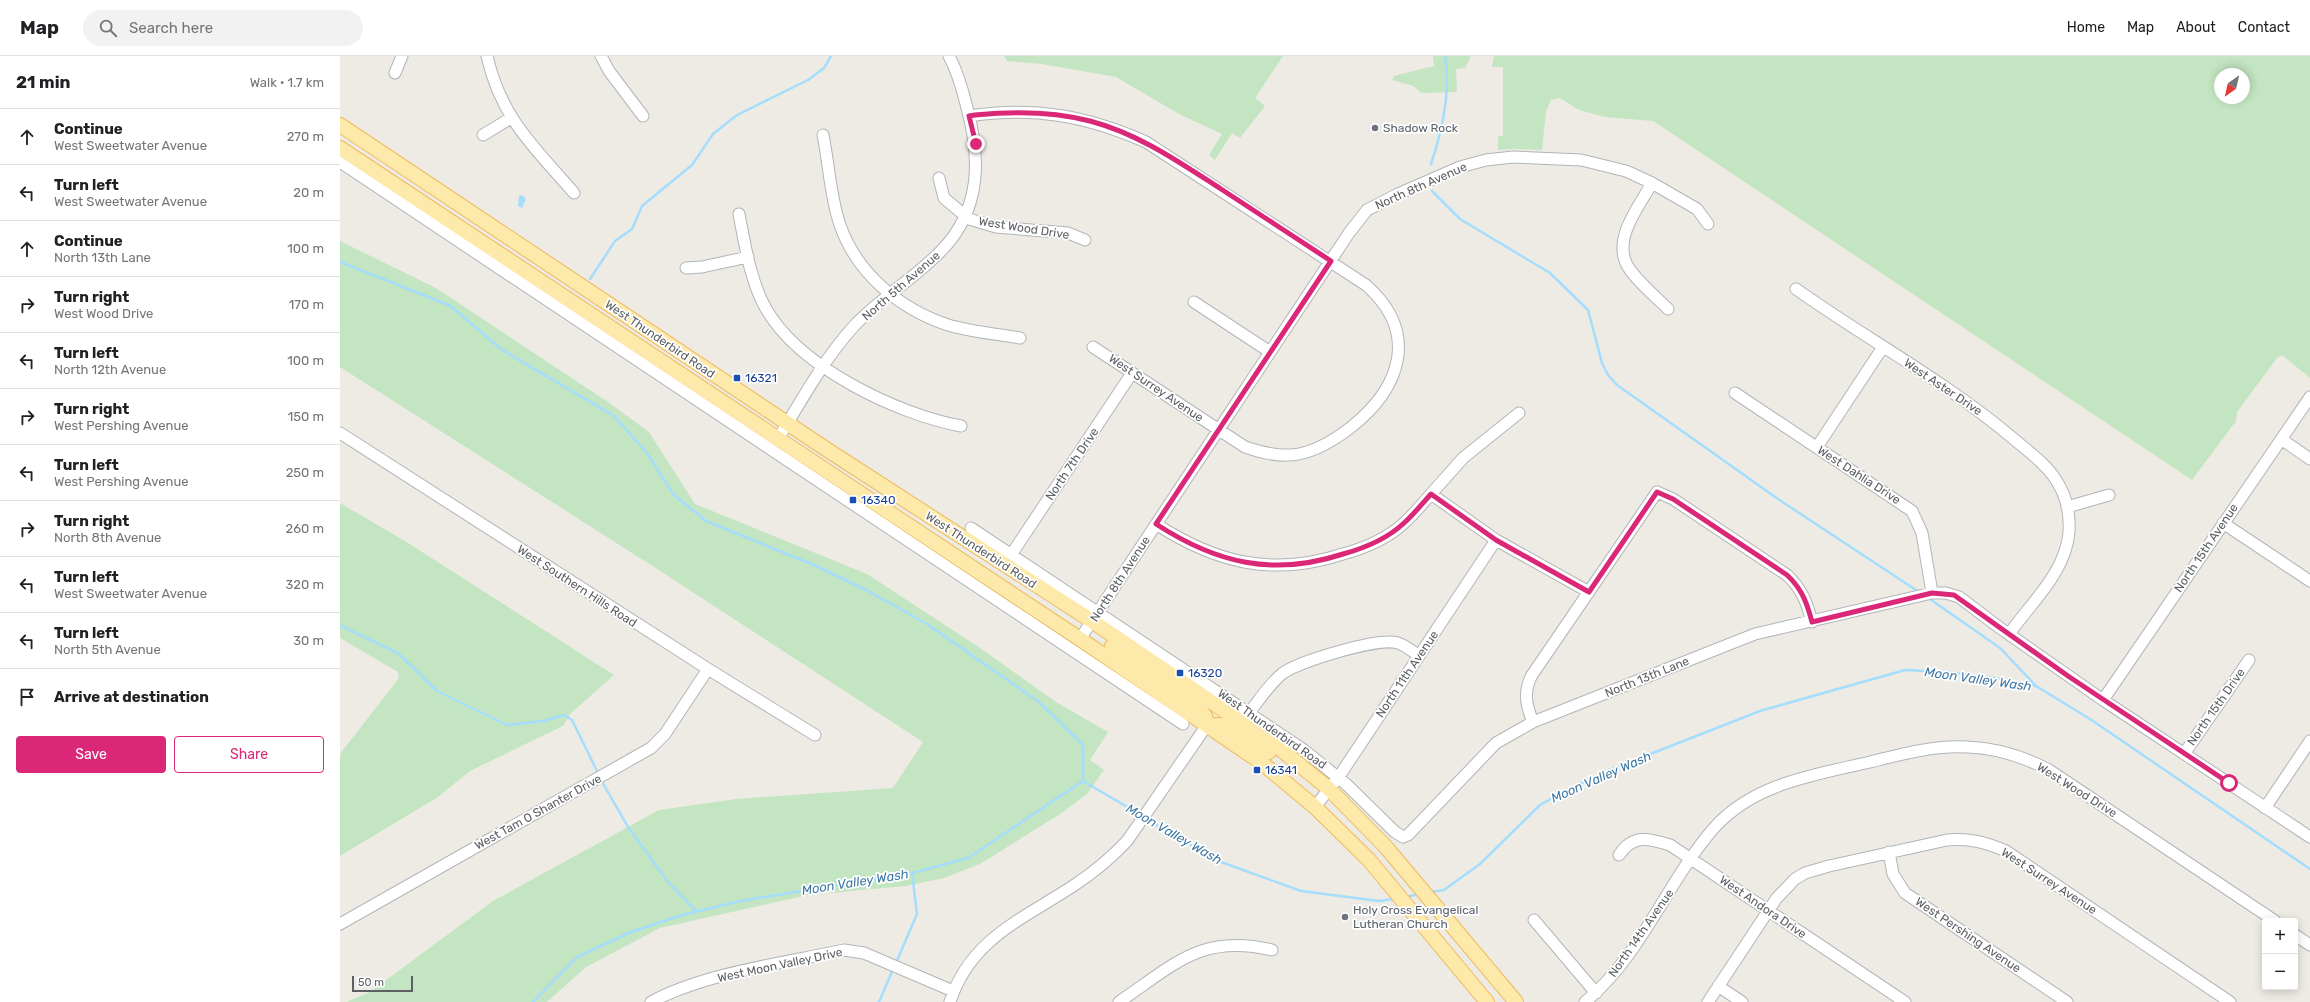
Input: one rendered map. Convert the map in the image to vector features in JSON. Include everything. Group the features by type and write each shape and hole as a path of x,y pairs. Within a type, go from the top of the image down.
{"main road":[{"name":"West Thunderbird Road","path":"340,125 823,447 1095,617 1278,747 1329,790 1385,846 1516,1002"},
{"name":"West Thunderbird Road","path":"340,148 378,180 586,311 778,439 810,468 1080,639 1150,694 1207,726 1266,766 1315,806 1369,860 1487,1002"},
{"path":"586,311 596,296"},
{"path":"810,468 823,447"},
{"path":"1095,617 1098,636 1195,704 1205,716 1207,726 1222,725 1271,754 1300,765"},
{"path":"1435,941 1452,926"}],"street":[{"path":"395,73 402,56"},
{"path":"487,56 500,99 511,118 529,143 574,193"},
{"path":"601,56 609,71 643,116"},
{"name":"North 5th Avenue","path":"778,439 825,366 854,326 942,250 965,216 974,188 977,158 969,116 958,77 949,56"},
{"name":"West Surrey Avenue","path":"969,116 1015,112 1046,113 1090,121 1117,129 1167,154 1331,261 1378,296 1388,309 1399,339 1398,358 1394,376 1385,392 1371,411 1334,440 1313,450 1290,455 1266,454 1245,447 1093,347"},
{"path":"484,135 511,118"},
{"path":"823,135 840,225 852,251 863,268 891,294 919,312 948,325 1020,338"},
{"name":"North 8th Avenue","path":"1080,639 1270,352 1367,210 1448,172 1486,160 1513,157 1587,161 1626,171 1652,183 1697,209 1708,224"},
{"path":"378,180 392,160"},
{"name":"West Thunderbird Road","path":"340,162 378,180 1150,694 1183,724"},
{"name":"West Wood Drive","path":"938,178 944,198 965,216 987,225 1068,233 1085,240"},
{"path":"1652,183 1623,239 1623,250 1626,263 1632,272 1668,309"},
{"path":"739,214 756,286 774,321 795,344 825,366 887,404 913,414 961,426"},
{"path":"686,268 702,267 748,257"},
{"name":"West Aster Drive","path":"1796,289 1984,415 2027,450 2056,479 2067,507 2069,532 2061,561 2052,577 2009,634"},
{"path":"1194,302 1270,352"},
{"path":"1816,447 1883,347"},
{"name":"North 7th Drive","path":"1011,555 1132,373"},
{"name":"West Dahlia Drive","path":"1735,392 1912,511 1922,533 1931,594"},
{"name":"North 15th Avenue","path":"2103,700 2310,397"},
{"path":"1156,524 1183,542 1247,564 1302,564 1325,560 1373,544 1404,523 1463,458 1519,413"},
{"name":"West Southern Hills Road","path":"340,434 708,669 815,735"},
{"path":"2281,439 2310,459"},
{"path":"1533,722 1527,707 1525,690 1527,684 1657,492 1673,499 1787,575 1795,582 1806,600 1812,622"},
{"path":"1431,494 1496,540 1589,592"},
{"path":"2067,507 2109,495"},
{"path":"2223,523 2310,581"},
{"name":"West Thunderbird Road","path":"971,528 1011,555 1095,617 1250,713 1304,750 1338,777 1403,837"},
{"name":"North 11th Avenue","path":"1315,806 1338,777 1496,540"},
{"name":"North 13th Lane","path":"1403,837 1408,835 1496,743 1533,722 1755,634 1931,594 1946,593 1959,597 2103,700 2310,837"},
{"path":"1250,713 1268,688 1283,673 1306,661 1368,646 1389,643 1398,643 1419,656"},
{"name":"North 15th Drive","path":"2184,754 2249,660"},
{"name":"West Tam O Shanter Drive","path":"340,924 651,748 665,734 708,669"},
{"path":"951,997 973,958 1002,929 1072,886 1114,855 1132,836 1207,726"},
{"path":"2265,808 2310,741"},
{"name":"West Wood Drive","path":"1692,859 1714,828 1730,814 1746,802 1781,784 1913,752 1943,747 1969,746 2002,752 2030,761 2049,770 2271,918"},
{"name":"West Surrey Avenue","path":"1708,1002 1768,910 1786,887 1805,873 1889,852 1964,838 1990,844 2006,851 2230,1002"},
{"name":"West Andora Drive","path":"1618,855 1625,845 1639,839 1654,840 1670,845 1905,1002"},
{"name":"West Pershing Avenue","path":"1889,852 1894,874 1906,893 2067,1002"},
{"name":"North 14th Avenue","path":"1584,1002 1596,993 1627,958 1692,859"},
{"path":"1534,920 1596,993"},
{"path":"2298,937 2310,945"},
{"path":"1119,1002 1173,964 1201,950 1239,944 1272,950"},
{"name":"West Moon Valley Drive","path":"651,1002 682,988 709,979 844,950 864,953 951,997"},
{"path":"1718,986 1742,1002"}],"green space":[{"path":"1004,56 1283,56 1255,98 1265,106 1240,138 1232,133 1215,160 1209,155 1222,134 1179,114 1116,77 1042,64 1007,61"},
{"path":"1433,56 1471,56 1465,68 1456,69 1457,92 1422,93 1413,86 1392,80 1394,76 1434,66"},
{"path":"1494,56 2310,56 2310,378 2282,355 2277,358 2237,412 2236,421 2192,480 1653,121 1605,117 1579,110 1560,98 1551,100 1546,111 1542,150 1498,150 1498,136 1503,136 1503,67 1492,67"},
{"path":"340,241 436,288 608,402 649,432 695,504 867,574 980,648 1056,702 1108,732 1090,760 1104,770 1087,794 1060,814 980,864 944,878 906,886 808,895 660,928 586,967 547,1002 346,1002 370,992 493,901 659,810 736,799 893,788 923,742 654,567 340,367"},
{"path":"340,503 408,543 614,675 570,714 563,726 470,771 438,797 340,856 340,754 399,678 398,672 340,638"}],"water":[{"path":"522,195 526,199 522,208 518,206 519,196"}],"waterway":[{"path":"590,279 615,241 632,229 642,206 692,165 713,134 737,115 808,80 824,68 831,56"},
{"path":"1431,164 1439,138 1446,96 1447,69 1445,56"},
{"path":"1432,191 1460,219 1550,273 1588,310 1602,363 1608,375 1617,385 1778,499 1919,592"},
{"path":"340,262 451,306 502,350 614,416 647,453 673,494 706,521 814,565 868,591 927,624 1039,702 1083,745 1083,781"},
{"path":"1927,597 2000,648 2036,686"},
{"path":"340,625 399,654 437,691 507,725 543,721 564,715 572,720 598,773"},
{"name":"Moon Valley Wash","path":"1430,892 1444,890 1480,864 1540,805 1565,791 1612,769 1760,711 1905,670 1947,672 2002,679 2036,686 2090,719 2310,869"},
{"path":"601,780 628,827 668,882 696,911"},
{"name":"Moon Valley Wash","path":"533,1002 577,957 631,932 682,915 740,901 912,873 968,858 1083,781 1141,815"},
{"name":"Moon Valley Wash","path":"1146,819 1221,862 1301,891 1379,901 1394,899"},
{"path":"896,963 917,914 912,873"},
{"name":"Moon Valley Wash","path":"1405,897 1420,894"},
{"path":"879,1002 893,969"}],"place":[{"name":"Shadow Rock","path":"1375,128"},
{"name":"16321","path":"737,378"},
{"name":"16340","path":"853,500"},
{"name":"16320","path":"1180,673"},
{"name":"16341","path":"1257,770"},
{"name":"Holy Cross Evangelical Lutheran Church","path":"1345,917"}],"route":[{"path":"976,144 969,116 975,115 1015,112 1046,113 1090,121 1117,129 1146,142 1167,154 1331,261 1156,524 1183,542 1201,550 1247,564 1276,566 1325,560 1373,544 1404,523 1431,494 1496,540 1589,592 1648,502 1657,492 1673,499 1787,575 1795,582 1806,600 1812,622 1932,593 1946,593 1954,595 1959,597 2000,628 2103,700 2229,783"}]}
